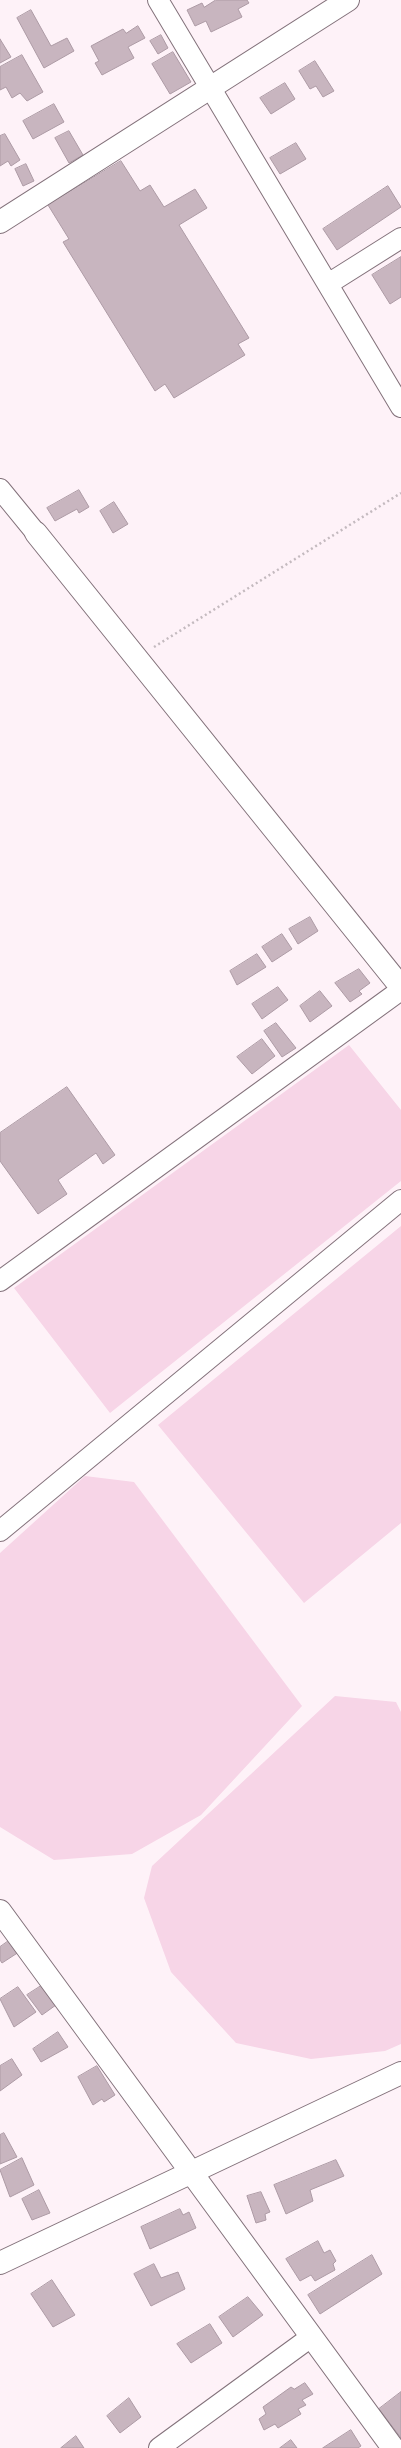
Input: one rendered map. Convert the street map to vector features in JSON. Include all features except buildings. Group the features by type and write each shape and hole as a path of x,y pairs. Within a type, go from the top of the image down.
{"street":[{"path":"158,0 401,407"},
{"path":"0,222 348,0"},
{"path":"328,284 401,238"},
{"path":"0,489 401,989 0,1281"},
{"path":"0,1531 401,1200"},
{"path":"0,1911 192,2171 393,2448"},
{"path":"0,2263 401,2073"},
{"path":"160,2448 311,2337"}],"path":[{"path":"136,658 401,493"}],"shaded area":[{"path":"349,1045 401,1110 401,1181 110,1413 14,1288"},
{"path":"401,1226 401,1523 304,1603 158,1425"},
{"path":"85,1476 134,1482 302,1706 201,1815 132,1854 54,1860 0,1827 0,1553"},
{"path":"335,1696 396,1702 401,1712 401,2044 385,2051 311,2059 236,2043 171,1972 144,1898 152,1866"}]}
